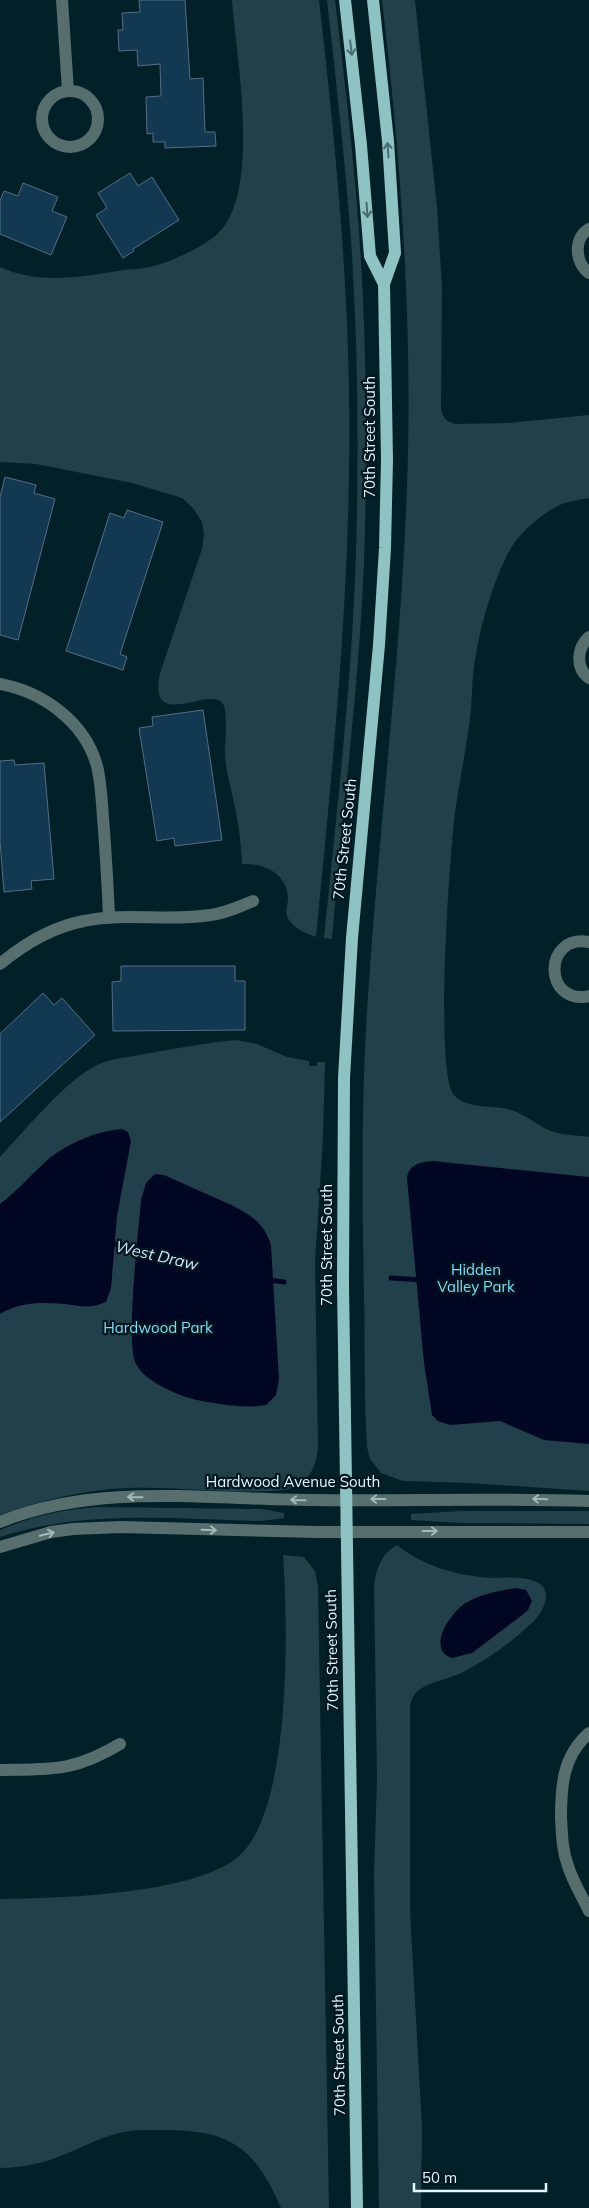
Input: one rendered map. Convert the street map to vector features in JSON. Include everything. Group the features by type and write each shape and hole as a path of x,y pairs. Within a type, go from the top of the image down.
{"main road":[{"name":"70th Street South","path":"345,0 362,145 370,256 384,284"},
{"name":"70th Street South","path":"357,2208 343,1284 344,1078 352,938 374,716 384,571 387,425 384,284 395,253 385,115 373,0"}],"street":[{"path":"62,0 68,90"},
{"path":"68,90 81,92 90,98 96,106 99,116 98,126 94,135 86,142 72,147 62,146 53,141 44,129 42,119 48,101 56,94 68,90"},
{"path":"589,229 580,238 578,251 580,264 589,273"},
{"path":"589,637 583,642 579,655 582,670 589,678"},
{"path":"0,684 23,691 54,707 78,730 92,751 100,783 110,918"},
{"path":"0,964 23,947 50,932 84,920 205,916 226,912 253,901"},
{"path":"589,942 576,942 567,946 556,959 554,970 556,981 563,990 576,996 589,996"},
{"name":"Hardwood Avenue South","path":"0,1522 56,1504 122,1496 346,1499 507,1498 589,1501"},
{"path":"0,1547 51,1532 121,1527 347,1531 589,1532"},
{"path":"586,1735 572,1754 563,1776 561,1792 562,1838 569,1870 589,1912"},
{"path":"0,1770 69,1767 87,1762 120,1744"}],"green space":[{"path":"232,0 319,0 332,118 346,294 349,412 348,529 342,646 316,937 298,929 289,920 286,912 288,897 286,889 278,876 258,865 242,864 238,824 225,754 226,720 223,704 216,699 206,699 182,704 171,704 163,701 158,691 160,673 202,549 204,534 202,522 193,508 182,498 132,483 36,464 0,462 0,267 30,276 61,278 152,266 175,259 203,245 215,236 230,217 238,191 243,159 241,89"},
{"path":"327,0 335,0 356,188 363,302 366,432 362,609 332,939 324,938 351,649 356,552 358,435 351,240"},
{"name":"Hidden Valley Park","path":"382,0 415,0 437,207 442,288 441,409 443,415 447,421 456,424 508,423 589,415 589,498 565,503 554,508 523,532 507,555 488,603 481,629 474,663 470,717 453,835 447,913 444,1006 448,1078 454,1095 465,1103 472,1105 512,1110 551,1131 589,1137 589,1491 471,1483 403,1481 381,1473 370,1459 367,1447 363,1220 364,1070 373,932 400,614 407,487 408,426 407,304 404,243 395,121"},
{"name":"Hardwood Park","path":"236,1040 257,1044 287,1057 309,1061 309,1066 317,1066 317,1062 325,1062 323,1138 315,1262 318,1446 313,1468 305,1480 293,1488 285,1490 246,1492 147,1488 111,1489 63,1497 0,1515 0,1157 59,1094 85,1072 97,1065 121,1058"},
{"path":"97,1507 262,1509 284,1513 284,1518 261,1521 162,1518 97,1519 64,1522 0,1537 0,1530 23,1521 60,1512"},
{"path":"460,1511 589,1511 589,1524 463,1523 411,1520 411,1514"},
{"path":"397,1545 430,1565 442,1569 480,1577 529,1579 540,1584 546,1594 544,1606 538,1617 518,1636 473,1667 420,1689 412,1698 410,1705 410,1910 422,2128 421,2208 379,2208 374,1873 377,1779 374,1587 376,1574 383,1557"},
{"path":"283,1555 304,1557 315,1571 318,1587 329,2208 281,2208 261,2170 238,2146 224,2139 188,2131 143,2130 123,2132 97,2140 48,2160 24,2166 0,2168 0,1899 90,1895 125,1892 159,1886 191,1879 218,1869 239,1856 256,1832 269,1799 278,1758 285,1668 286,1624"}],"water":[{"path":"122,1129 128,1132 131,1141 117,1216 111,1288 106,1302 95,1306 39,1303 15,1307 0,1314 0,1204 44,1163 59,1152 76,1142 94,1135"},
{"path":"433,1161 589,1177 589,1444 544,1440 500,1421 450,1425 438,1421 432,1415 424,1363 407,1178 410,1170 416,1165"},
{"path":"155,1174 164,1175 239,1209 255,1220 267,1236 271,1246 279,1379 276,1395 266,1405 231,1406 190,1398 172,1392 147,1377 136,1364 133,1353 132,1311 141,1200 146,1183"},
{"path":"516,1588 526,1590 532,1601 528,1610 472,1653 452,1658 444,1654 441,1647 443,1631 458,1609 483,1595"}],"building":[{"path":"139,0 185,0 190,79 203,78 205,132 215,132 216,146 165,148 165,142 153,142 153,133 147,134 146,97 161,96 160,64 138,66 137,50 119,51 118,30 123,30 122,13 140,12"},
{"path":"130,173 138,186 152,177 179,220 133,249 134,251 123,258 96,215 107,208 98,193"},
{"path":"23,183 58,197 52,211 67,217 51,255 0,234 0,201 4,191 18,196"},
{"path":"5,477 36,485 34,493 55,499 18,640 0,635 0,497"},
{"path":"127,510 163,522 120,654 127,657 123,670 66,651 110,513 124,518"},
{"path":"203,710 222,840 175,846 174,838 157,841 139,728 153,726 152,717"},
{"path":"14,760 15,765 44,763 54,879 31,881 32,889 4,892 0,841 0,761"},
{"path":"121,966 235,966 235,981 245,981 245,1030 113,1031 112,982 121,981"},
{"path":"43,993 54,1005 62,998 95,1035 0,1122 0,1034"}],"waterway":[{"name":"West Draw","path":"109,1243 143,1249"},
{"name":"West Draw","path":"391,1278 423,1280"},
{"name":"West Draw","path":"268,1280 284,1282"}]}
